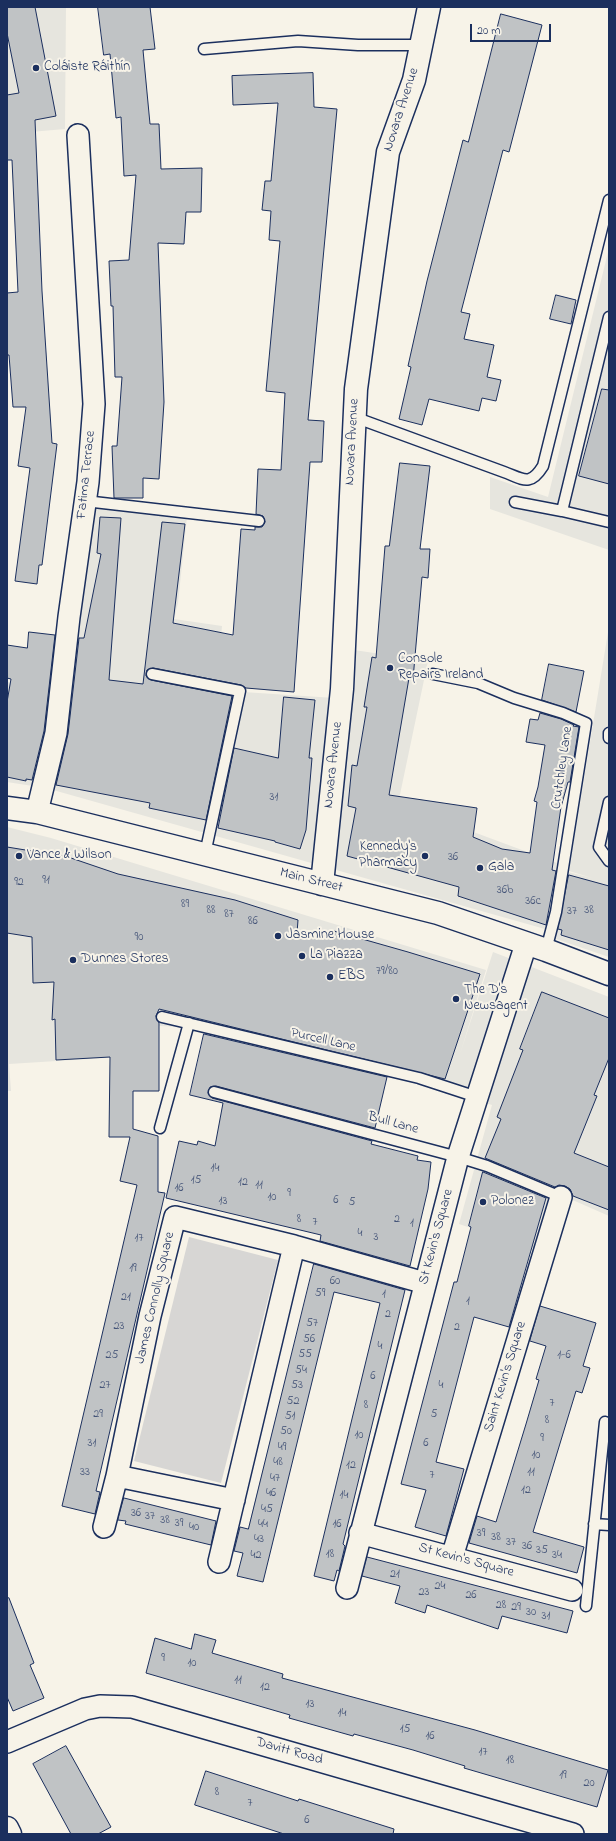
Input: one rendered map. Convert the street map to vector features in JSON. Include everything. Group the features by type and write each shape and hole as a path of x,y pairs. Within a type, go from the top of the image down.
{"street":[{"name":"Novara Avenue","path":"322,884 342,689 356,389 388,152 414,80 429,7"},
{"name":"Fatima Terrace","path":"37,812 56,734 69,618 85,501 94,404 78,135"},
{"name":"Main Street","path":"7,808 37,812 438,913 546,950 609,974"},
{"name":"St Kevin's Square","path":"347,1588 458,1157 526,944"},
{"name":"Saint Kevin's Square","path":"452,1557 560,1197"},
{"name":"James Connolly Square","path":"104,1527 117,1476 150,1316 175,1217 294,1246 425,1283"},
{"path":"219,1562 294,1246"},
{"path":"117,1476 234,1500"},
{"name":"St Kevin's Square","path":"360,1533 572,1590"},
{"name":"Davitt Road","path":"7,1742 85,1709 100,1706 132,1707 573,1834"},
{"path":"7,1828 10,1834"}],"lane":[{"path":"204,49 298,41 358,45 421,45"},
{"path":"354,417 528,480 536,477 543,466 609,200"},
{"path":"562,511 609,317"},
{"path":"85,501 259,521"},
{"path":"515,502 609,522"},
{"path":"152,674 240,691 205,854"},
{"name":"Crutchley Lane","path":"433,674 478,683 514,698 563,713 586,723 556,912 546,950"},
{"path":"609,733 609,738"},
{"path":"609,802 600,847 609,861"},
{"name":"Purcell Lane","path":"162,1017 419,1078 477,1097"},
{"path":"160,1128 189,1024"},
{"name":"Bull Lane","path":"214,1092 458,1157 487,1166 560,1197"},
{"path":"586,1606 605,1422"},
{"path":"594,1524 609,1525"}],"shaded area":[{"name":"Coláiste Ráithín","path":"7,7 66,7 65,129 7,134"},
{"path":"609,248 609,550 490,509 490,477 548,497"},
{"path":"105,500 188,507 178,603 174,619 222,626 217,678 242,685 243,692 350,699 354,650 428,661 398,804 557,863 545,929 46,788 7,782 7,682 67,688 95,511"},
{"path":"609,626 609,957 556,939 568,872 592,878 569,871"},
{"path":"7,827 51,838 486,970 460,1054 493,952 609,997 609,1216 559,1194 543,1252 459,1224 492,1105 223,1029 119,1024 120,1057 9,1064 11,1091 7,1091"},
{"path":"189,1237 278,1260 221,1483 134,1461"}],"building":[{"path":"7,7 35,7 56,116 35,120 42,291 52,443 57,444 42,565 39,565 37,584 15,581 30,468 18,466 26,407 13,407 9,355 7,355 7,293 18,292 12,160 7,160 7,95 19,93 7,33"},
{"path":"98,7 150,7 155,49 143,50 150,124 159,124 161,169 202,168 201,212 186,212 184,244 158,243 164,402 159,479 143,478 143,498 114,498 112,446 117,446 122,377 115,377 113,306 111,306 109,261 129,260 136,175 124,176 121,117 116,118 110,54 104,55"},
{"path":"501,14 542,25 509,152 503,150 461,312 470,314 464,339 494,345 487,377 501,380 496,401 482,398 479,411 429,399 422,425 399,419 411,367 408,366 427,281 463,140 468,142"},
{"path":"313,73 314,107 337,109 308,420 324,421 322,462 310,462 294,692 246,688 241,685 153,668 147,670 146,676 151,680 232,696 206,820 149,808 150,803 56,785 68,734 79,638 84,638 101,554 97,553 100,517 121,518 109,680 143,684 162,522 185,524 173,623 233,635 241,529 255,530 255,527 262,527 265,522 263,516 256,514 258,469 281,470 285,393 266,391 280,241 269,240 271,211 262,210 265,181 271,181 278,103 233,105 232,76"},
{"path":"556,295 576,300 571,324 550,319"},
{"path":"602,389 609,390 609,484 579,476"},
{"path":"400,463 430,466 420,549 430,549 428,578 422,577 413,679 409,678 389,795 477,808 473,837 502,849 530,853 537,802 534,801 538,787 545,745 526,742 530,719 538,720 540,713 561,719 574,725 573,726 579,727 570,782 568,782 561,807 552,870 556,871 546,925 458,896 459,887 347,856 356,808 348,806 352,765 357,766 367,707 364,707 372,657 376,658 385,546 389,546"},
{"path":"29,632 55,635 44,731 32,780 26,779 26,781 7,777 7,702 11,679 7,678 7,645 27,648"},
{"path":"549,664 584,671 576,712 542,700"},
{"path":"284,697 315,700 309,758 312,758 306,830 300,849 275,841 218,828 234,748 278,758"},
{"path":"7,847 68,857 118,874 235,900 298,920 297,933 334,937 334,931 480,974 445,1079 159,1009 156,1016 159,1023 159,1091 133,1091 133,1129 158,1136 158,1192 165,1193 96,1491 100,1492 95,1514 62,1506 137,1185 120,1181 130,1137 109,1137 110,1057 56,1060 55,1019 52,1020 54,982 33,983 32,937 7,933"},
{"path":"569,875 609,886 609,950 561,935 562,930 558,929"},
{"path":"542,992 609,1018 609,1058 594,1095 597,1096 574,1153 609,1167 609,1210 573,1196 570,1189 565,1186 559,1185 555,1187 485,1158 501,1119 497,1117 523,1050 520,1049"},
{"path":"204,1034 387,1077 375,1128 216,1086 210,1087 208,1093 212,1098 372,1141 371,1144 418,1156 417,1160 431,1162 428,1189 410,1266 320,1241 321,1235 166,1198 179,1141 197,1145 198,1141 215,1146 223,1103 190,1095"},
{"path":"483,1172 546,1198 509,1327 474,1317 436,1462 464,1469 446,1536 415,1527 426,1490 401,1484 454,1282 457,1282 471,1227 469,1226"},
{"path":"314,1264 405,1290 343,1544 345,1546 339,1571 337,1570 334,1581 314,1576 380,1303 334,1292 263,1582 237,1576 243,1553 234,1551 240,1527 248,1529"},
{"path":"540,1306 596,1323 583,1366 590,1368 582,1393 576,1391 533,1532 584,1547 577,1573 469,1543 477,1516 496,1522 526,1424 539,1380 536,1379 546,1346 530,1341"},
{"path":"124,1498 216,1521 211,1545 125,1524 126,1521 118,1520"},
{"path":"367,1557 573,1611 567,1633 502,1616 498,1629 427,1605 425,1613 395,1603 400,1586 362,1576"},
{"path":"9,1598 34,1663 30,1665 44,1698 13,1711 7,1697 7,1599"},
{"path":"195,1634 216,1640 212,1653 283,1674 282,1678 475,1730 608,1770 597,1807 464,1768 465,1766 413,1750 354,1734 353,1736 289,1718 290,1715 146,1673 155,1638 191,1649"},
{"path":"66,1746 111,1827 98,1834 71,1834 33,1764"},
{"path":"206,1771 298,1801 299,1799 394,1829 393,1834 284,1834 195,1805"}],"place":[{"name":"Coláiste Ráithín","path":"36,68"},
{"name":"Console Repairs Ireland","path":"390,668"},
{"name":"Vance & Wilson","path":"19,856"},
{"name":"Kennedy's Pharmacy","path":"425,856"},
{"name":"Gala","path":"480,868"},
{"name":"Jasmine House","path":"278,936"},
{"name":"La Piazza","path":"302,956"},
{"name":"Dunnes Stores","path":"73,960"},
{"name":"EBS","path":"330,977"},
{"name":"The D's Newsagent","path":"456,999"},
{"name":"Polonez","path":"483,1202"}]}
